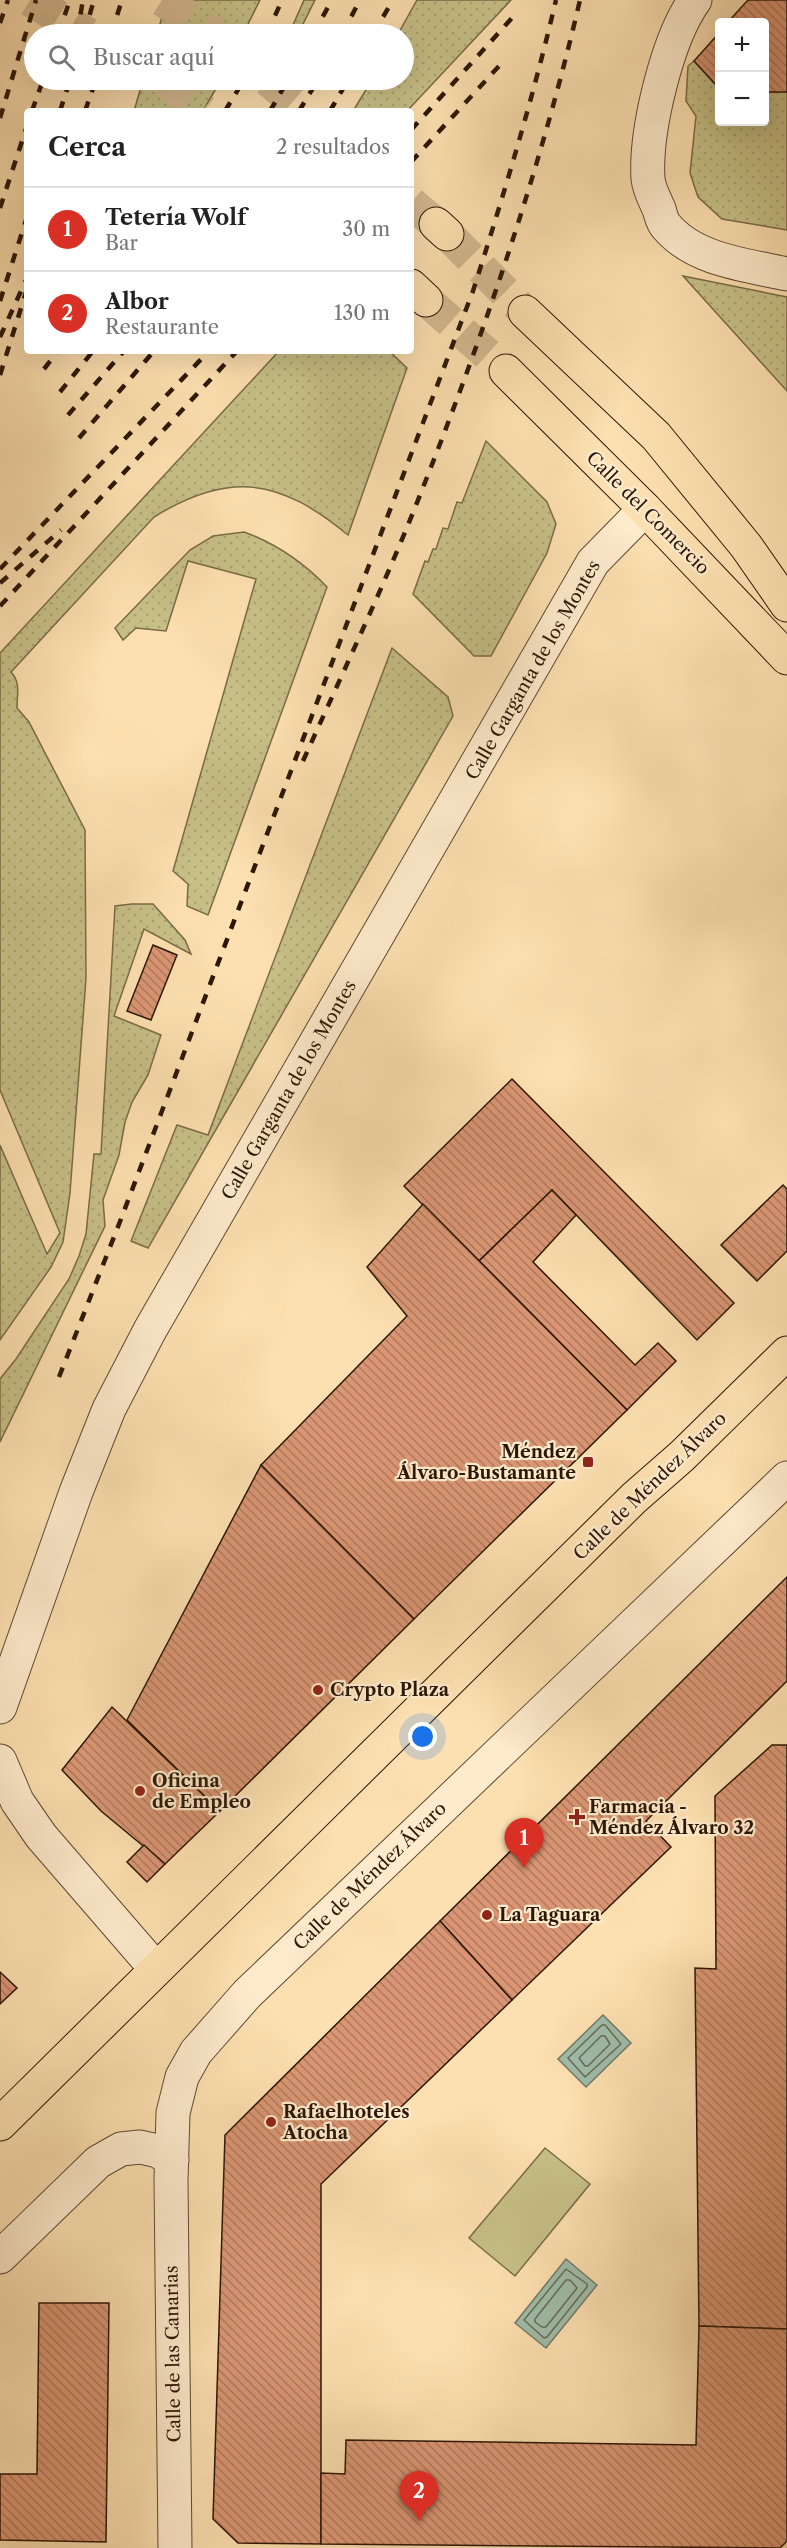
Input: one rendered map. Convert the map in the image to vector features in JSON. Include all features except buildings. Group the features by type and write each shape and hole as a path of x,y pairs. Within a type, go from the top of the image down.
{"main road":[{"path":"525,312 656,436 746,546 787,605"},
{"name":"Calle del Comercio","path":"506,371 645,509 787,658"},
{"name":"Calle de Méndez Álvaro","path":"0,2124 634,1498 682,1456 787,1353"}],"street":[{"path":"694,0 686,13 662,81 649,137 648,182 665,225 688,245 719,259 787,274"},
{"name":"Calle Garganta de los Montes","path":"0,1707 76,1492 109,1409 150,1330 593,562 645,509"},
{"name":"Calle de Méndez Álvaro","path":"172,2160 173,2113 182,2077 196,2052 221,2023 256,1985 787,1478"},
{"path":"0,1761 16,1801 41,1836 156,1969"},
{"path":"0,2257 98,2162 121,2149 140,2147 158,2151 172,2160"},
{"name":"Calle de las Canarias","path":"172,2160 175,2548"}],"shaded area":[{"path":"167,0 260,0 248,24 160,24"},
{"path":"304,0 315,0 303,24 293,24"},
{"path":"417,0 511,0 410,108 355,108 366,90 414,90 414,24 404,24"},
{"path":"694,61 715,85 715,126 769,126 769,92 787,92 787,230 722,219 698,197 690,173 696,116 686,101 688,66"},
{"path":"140,90 215,90 205,108 135,108"},
{"path":"683,276 787,297 787,391"},
{"path":"276,354 392,354 407,368 348,535 300,502 277,492 254,487 231,487 207,492 181,502 154,517 11,672 17,685 17,708 29,722 85,830 86,978 70,1193 63,1242 51,1267 0,1340 0,1145 47,1254 60,1233 0,1090 0,653"},
{"path":"486,441 547,502 556,524 547,553 491,656 474,656 413,594 425,561 428,562 433,549 436,549 443,528 448,529 457,502 462,503"},
{"path":"244,532 268,542 289,555 327,587 208,915 187,906 188,884 173,871 256,579 188,561 166,631 136,628 123,640 115,628 190,550 213,536"},
{"path":"392,648 448,697 453,716 148,1248 131,1241 177,1125 208,1135"},
{"path":"153,904 185,940 191,954 144,929 114,1016 161,1035 148,1075 132,1102 125,1122 119,1155 103,1200 105,1226 0,1442 0,1379 16,1359 69,1279 86,1234 94,1154 101,1154 115,906"},
{"path":"545,2148 590,2184 515,2276 469,2238"}],"water":[{"path":"603,2015 631,2043 586,2087 558,2059"},
{"path":"566,2259 597,2285 546,2348 515,2323"}],"tunnel":[{"path":"30,0 71,24"},
{"path":"162,0 200,24"},
{"path":"177,90 200,108"},
{"path":"280,90 301,108"},
{"path":"414,206 436,224"},
{"path":"447,234 525,312"},
{"path":"426,300 506,371"}],"railway":[{"path":"0,23 8,0"},
{"path":"29,24 36,0"},
{"path":"62,24 70,0"},
{"path":"79,24 83,0"},
{"path":"87,24 94,0"},
{"path":"114,24 122,0"},
{"path":"271,24 282,0"},
{"path":"319,24 332,0"},
{"path":"347,24 360,0"},
{"path":"379,24 393,0"},
{"path":"59,1377 473,291 538,73 556,0"},
{"path":"303,761 395,555 482,331 545,134 580,0"},
{"path":"414,127 512,18"},
{"path":"0,118 24,39"},
{"path":"414,159 499,66"},
{"path":"33,108 39,90"},
{"path":"61,108 67,90"},
{"path":"86,108 92,90"},
{"path":"227,108 238,90"},
{"path":"272,108 282,90"},
{"path":"301,108 312,90"},
{"path":"332,108 342,90"},
{"path":"0,208 24,135"},
{"path":"0,301 24,226"},
{"path":"0,337 24,285"},
{"path":"0,375 24,299"},
{"path":"44,369 56,354"},
{"path":"60,392 91,354"},
{"path":"68,415 121,354"},
{"path":"79,438 151,354"},
{"path":"0,569 206,354"},
{"path":"0,606 234,354"},
{"path":"0,583 61,530"}],"place":[{"name":"Méndez Álvaro-Bustamante","path":"588,1462"},
{"name":"Crypto Plaza","path":"318,1690"},
{"name":"Oficina de Empleo","path":"140,1791"},
{"name":"Farmacia - Méndez Álvaro 32","path":"577,1817"},
{"name":"Tetería Wolf","path":"524,1868"},
{"name":"La Taguara","path":"487,1915"},
{"name":"Rafaelhoteles Atocha","path":"271,2122"},
{"name":"Albor","path":"419,2521"}]}
